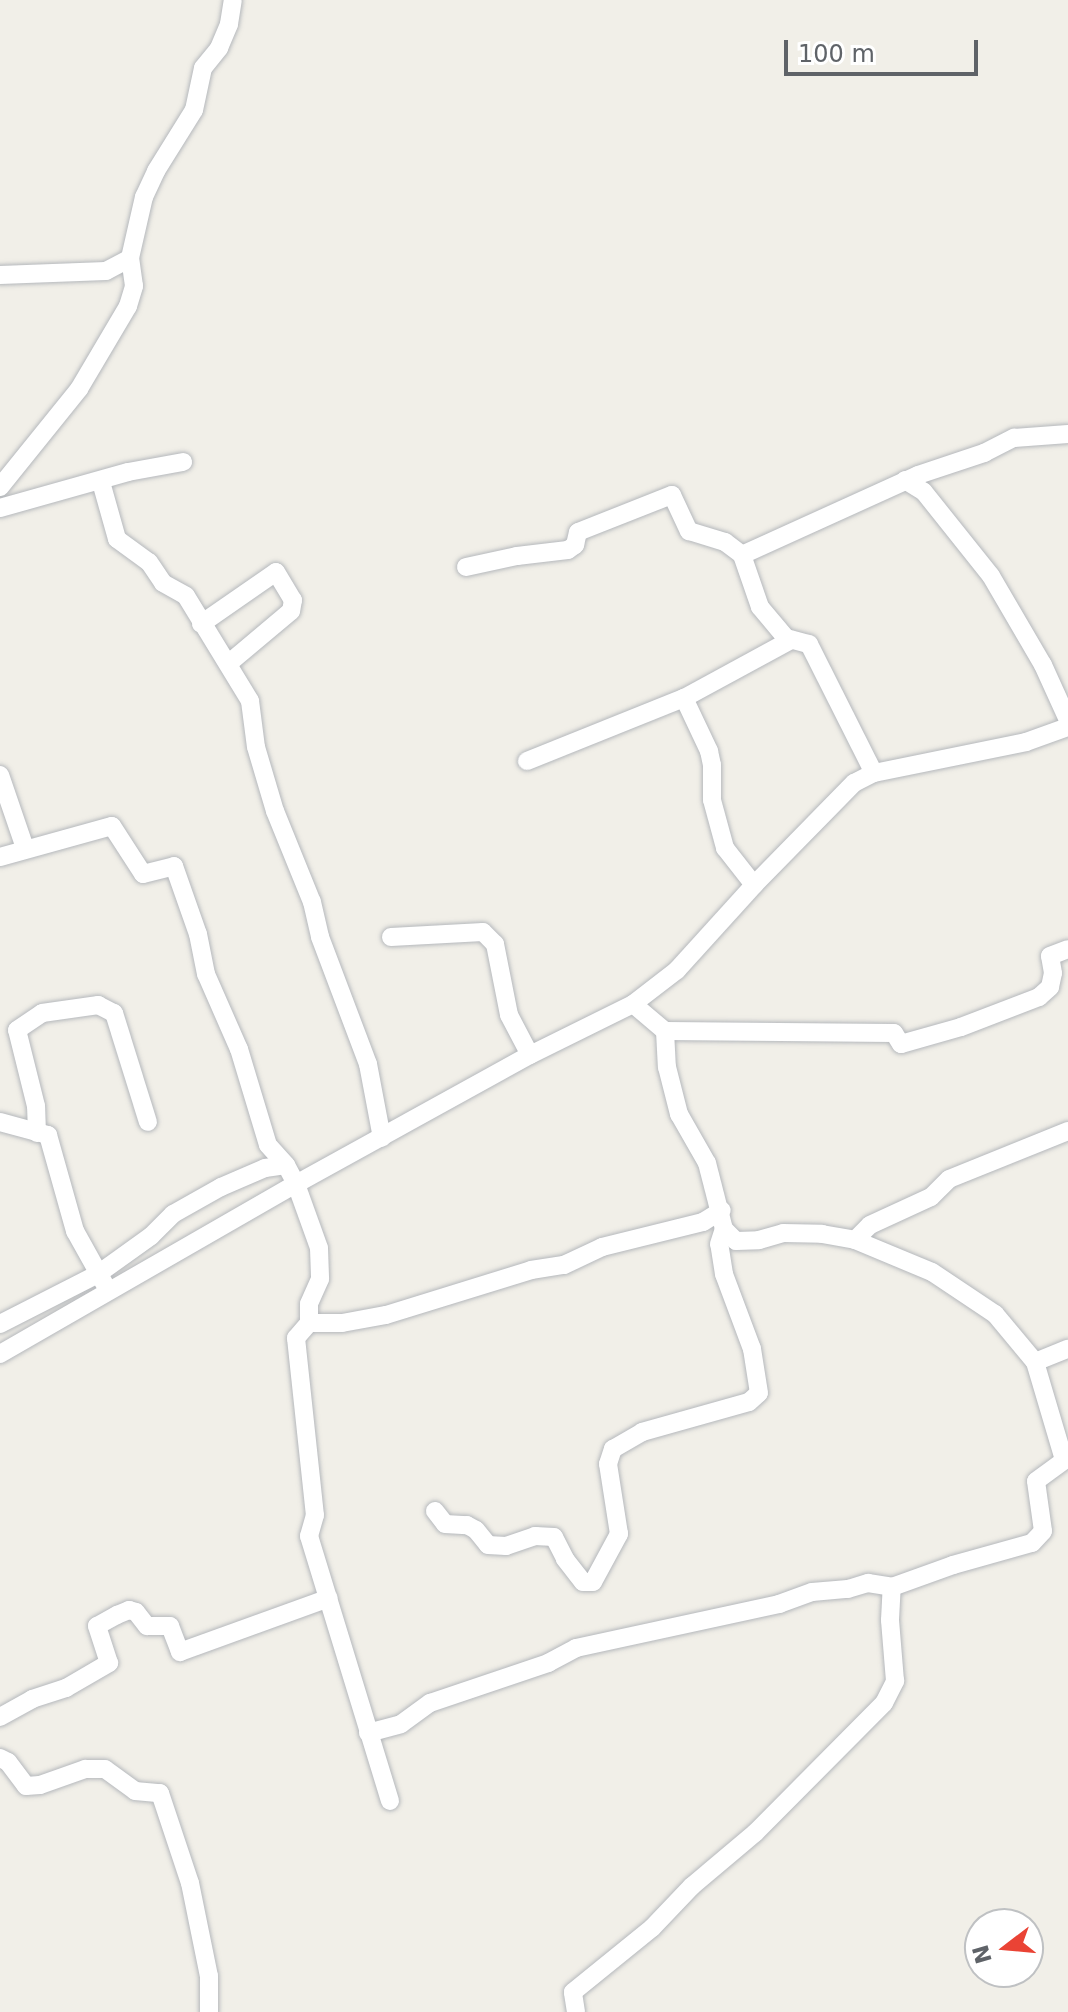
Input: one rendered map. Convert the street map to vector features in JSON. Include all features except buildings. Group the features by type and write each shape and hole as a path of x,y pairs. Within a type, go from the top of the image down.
{"street":[{"path":"0,487 79,389 128,306 134,286 130,258 144,197 156,171 194,110 203,68 219,48 229,24 233,0"},
{"path":"0,275 106,271 130,258"},
{"path":"742,555 905,480 984,453 1014,438 1068,434"},
{"path":"0,508 128,472 183,462"},
{"path":"905,480 924,492 991,576 1043,665 1068,720"},
{"path":"101,482 117,539 149,562 163,583 186,596 250,701 256,747 286,844 312,902 320,937 368,1064 382,1138"},
{"path":"466,567 517,556 568,550 575,545 578,532 672,495 689,531 725,542 742,555 760,607 791,640 809,644 874,773"},
{"path":"201,624 276,572 293,600 291,611 229,663"},
{"path":"527,761 684,698 791,640"},
{"path":"684,698 709,751 712,800 725,848 754,885"},
{"path":"0,1354 296,1184 530,1055 633,1004 677,970 754,885 854,783 874,773 1026,742 1068,727"},
{"path":"0,775 25,848"},
{"path":"0,857 112,826 143,874 174,866 198,934 206,974 239,1049 268,1145 286,1165 296,1184 319,1248 320,1279 309,1304 309,1323 296,1338 315,1515 309,1536 390,1801"},
{"path":"391,937 483,932 495,944 509,1015 530,1055"},
{"path":"633,1004 665,1031 894,1033 901,1044 961,1027 1039,997 1050,987 1050,956 1068,949"},
{"path":"37,1133 36,1106 17,1030 42,1013 98,1005 114,1013 148,1122"},
{"path":"368,1733 401,1724 430,1703 548,1663 576,1648 779,1604 812,1592 848,1589 868,1583 892,1587 953,1565 1032,1543 1043,1531 1035,1494 1036,1481 1066,1459 1035,1362 995,1314 932,1272 855,1240 822,1234 783,1233 759,1240 736,1241 723,1220 707,1163 679,1114 667,1067 665,1031"},
{"path":"0,1122 48,1135 75,1231 109,1292"},
{"path":"855,1240 870,1225 931,1197 949,1179 1068,1131"},
{"path":"0,1324 98,1274 151,1236 173,1214 221,1187 265,1168 286,1165"},
{"path":"309,1323 342,1323 386,1315 531,1270 564,1265 602,1247 723,1220"},
{"path":"435,1511 445,1524 467,1525 476,1530 488,1545 506,1546 535,1536 554,1537 565,1559 583,1582 593,1582 619,1534 608,1464 613,1449 642,1432 688,1416 749,1402 759,1393 752,1349 735,1311 724,1274 719,1244 723,1220"},
{"path":"1035,1362 1068,1349"},
{"path":"576,2012 573,1992 652,1928 692,1886 755,1833 884,1703 895,1681 890,1620 892,1587"},
{"path":"0,1717 32,1699 66,1688 109,1663 97,1626 117,1615 136,1612 147,1626 170,1626 180,1652 329,1598"},
{"path":"0,1758 8,1762 26,1786 40,1785 85,1769 105,1769 135,1791 160,1793 190,1883 209,1976 209,2012"}]}
